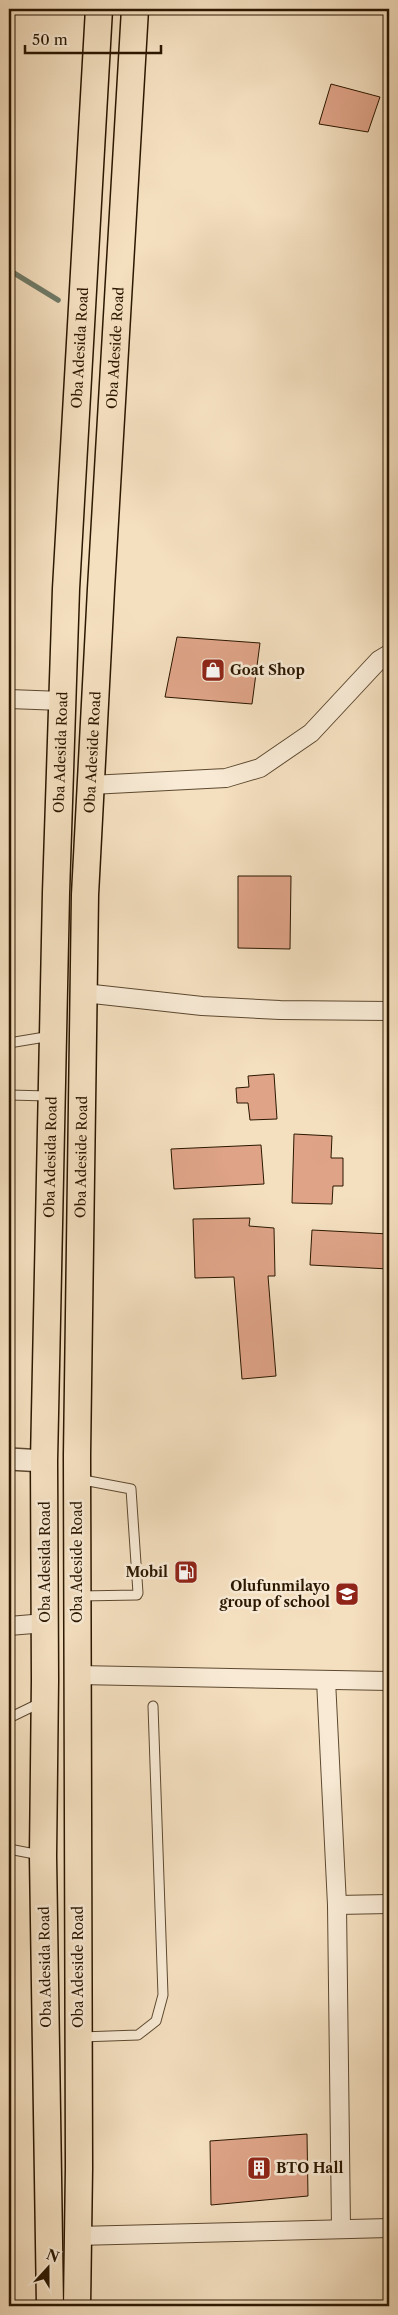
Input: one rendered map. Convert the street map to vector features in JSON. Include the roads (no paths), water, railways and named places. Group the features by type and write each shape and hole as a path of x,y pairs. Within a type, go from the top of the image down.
{"main road":[{"name":"Oba Adesida Road","path":"50,2306 43,1856 45,1700 44,1461 53,1036 66,590 99,9"},
{"name":"Oba Adeside Road","path":"77,2306 79,2168 77,1479 85,895 135,9"},
{"path":"66,590 101,589"},
{"path":"49,2168 79,2168"}],"street":[{"path":"91,785 226,778 260,768 311,733 379,660 389,654"},
{"path":"9,699 62,701"},
{"path":"84,993 202,1006 280,1010 389,1011"},
{"path":"9,1458 44,1461"},
{"path":"9,1626 45,1623"},
{"path":"78,1675 389,1681"},
{"path":"326,1680 337,1904 341,2228"},
{"path":"337,1904 389,1904"},
{"path":"77,2236 389,2228"}],"lane":[{"path":"9,1042 53,1036"},
{"path":"9,1095 52,1096"},
{"path":"77,1479 131,1489 138,1593 135,1595 77,1596"},
{"path":"9,1718 45,1700"},
{"path":"78,2037 138,2035 156,2022 163,1995 153,1706"},
{"path":"9,1850 43,1856"}],"waterway":[{"path":"9,270 58,300"}],"place":[{"name":"Goat Shop","path":"213,670"},
{"name":"Mobil","path":"186,1572"},
{"name":"Olufunmilayo group of school","path":"347,1594"},
{"name":"BTO Hall","path":"259,2168"}]}
